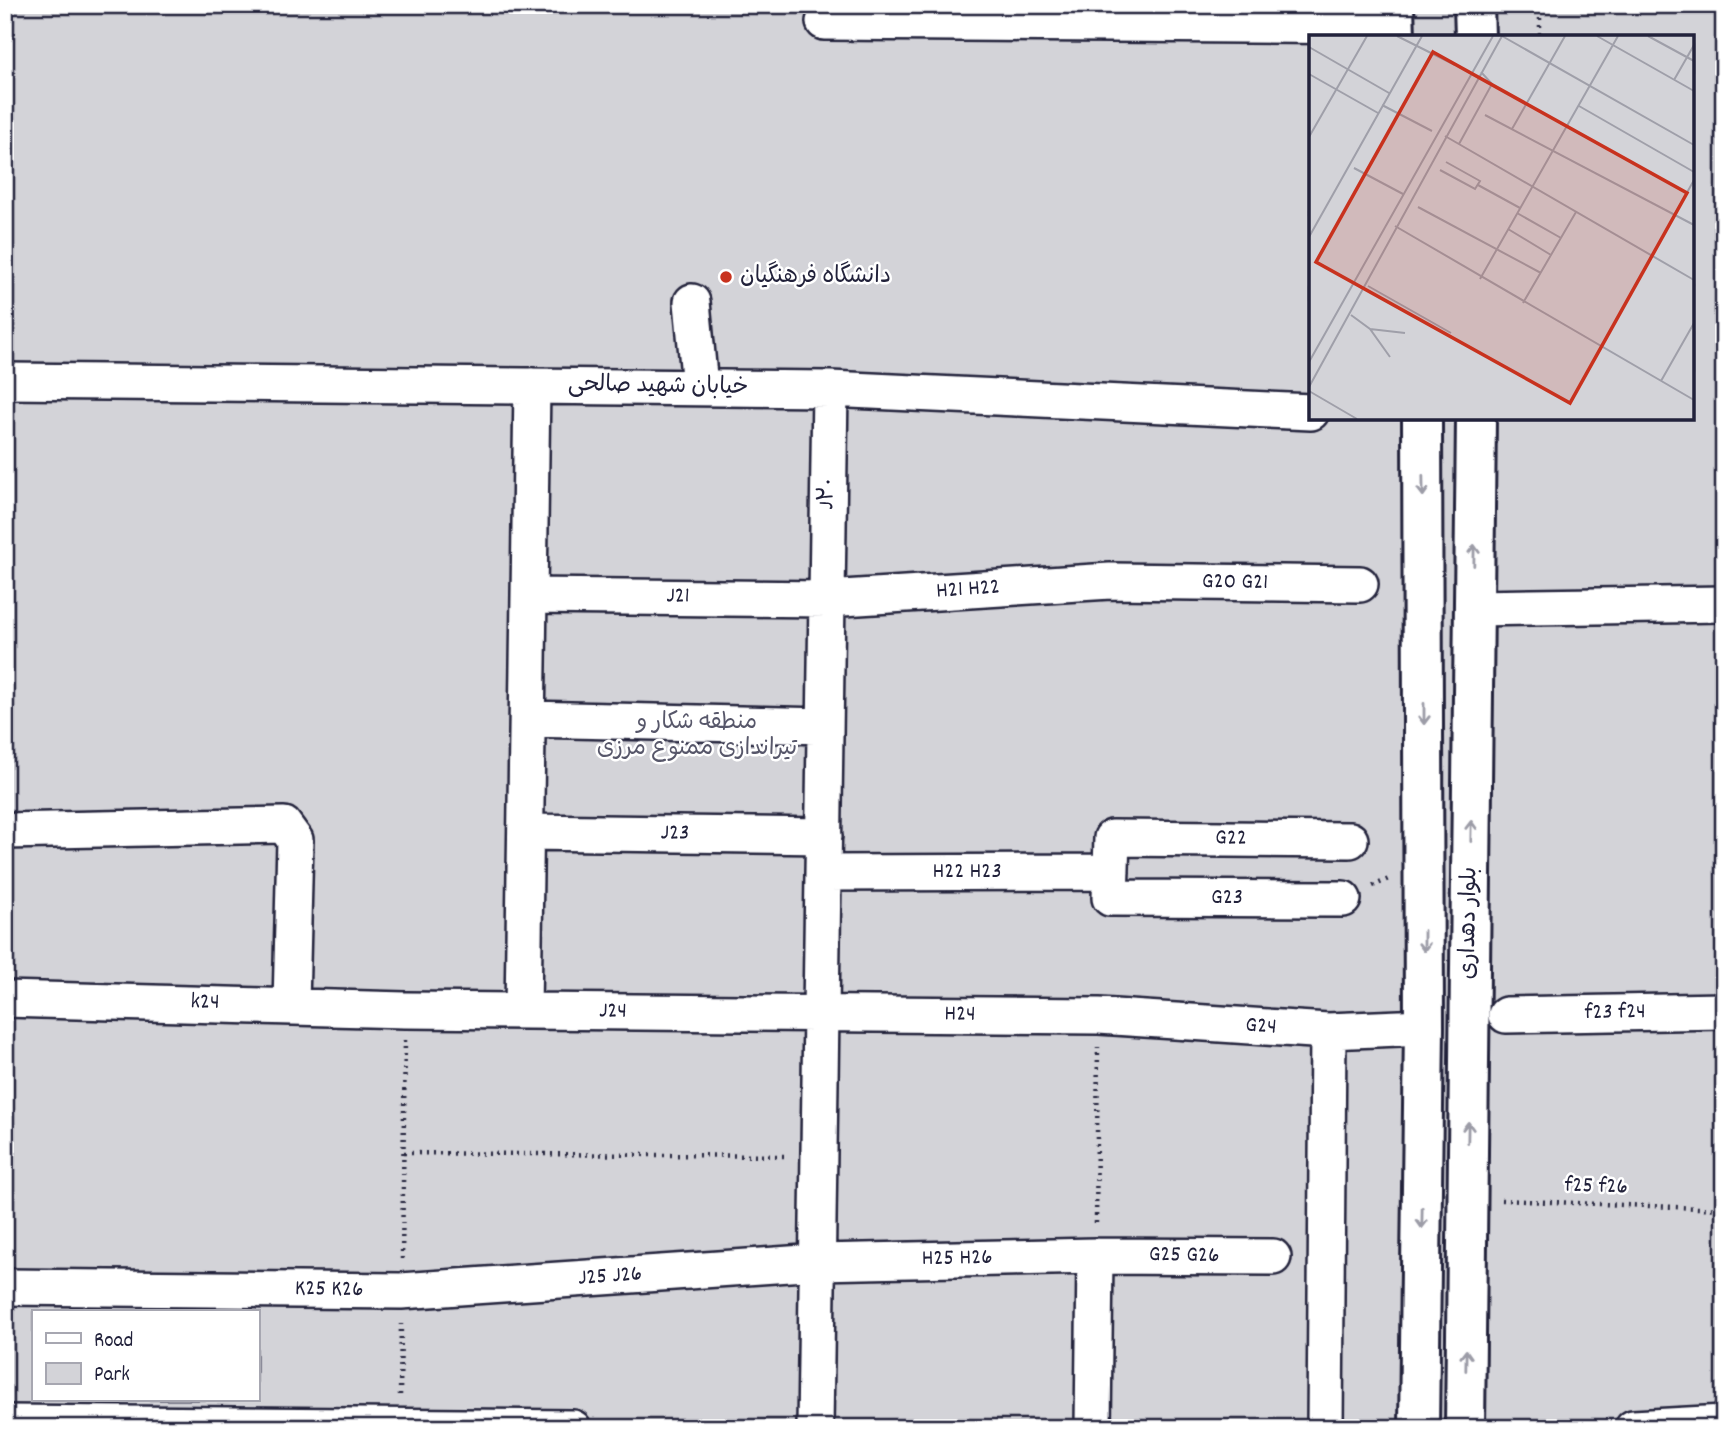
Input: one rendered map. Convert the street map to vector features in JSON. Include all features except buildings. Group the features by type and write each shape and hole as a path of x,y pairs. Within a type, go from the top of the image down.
{"main road":[{"path":"1474,5 1475,35"},
{"name":"بلوار دهداری","path":"1419,1428 1424,1027 1422,420"},
{"name":"بلوار دهداری","path":"1465,1428 1476,420"}],"street":[{"path":"824,22 1394,23"},
{"path":"692,302 700,387"},
{"name":"خیابان شهید صالحی","path":"5,381 830,388 1309,412"},
{"path":"523,1011 532,386"},
{"name":"J۲۰","path":"816,1428 830,388"},
{"name":"H21 H22","path":"827,599 1110,581"},
{"name":"G20 G21","path":"1110,581 1360,584"},
{"name":"J21","path":"529,596 827,599"},
{"path":"1474,608 1724,604"},
{"path":"527,719 825,726"},
{"path":"5,831 284,825 295,840 290,1005"},
{"name":"J23","path":"526,832 824,836"},
{"name":"G22","path":"1111,869 1350,840"},
{"name":"H22 H23","path":"823,873 1111,869"},
{"name":"G23","path":"1111,869 1343,899"},
{"name":"k24","path":"5,999 405,1010"},
{"name":"J24","path":"405,1010 821,1014"},
{"name":"f23 f24","path":"1506,1015 1724,1011"},
{"name":"H24","path":"821,1014 1098,1016"},
{"name":"G24","path":"1098,1016 1328,1031 1424,1027"},
{"path":"1325,1428 1328,1031"},
{"path":"1093,1428 1095,1256"},
{"name":"G25 G26","path":"1095,1256 1273,1257"},
{"name":"H25 H26","path":"818,1262 1095,1256"},
{"name":"J25 J26","path":"401,1291 818,1262"},
{"name":"K25 K26","path":"5,1287 401,1291"},
{"path":"5,1423 573,1428"},
{"path":"1633,1428 1724,1423"}],"path":[{"path":"1540,9 1540,35"},
{"path":"1343,899 1424,864"},
{"path":"400,1426 405,1010"},
{"path":"1095,1256 1098,1016"},
{"path":"403,1153 819,1157"},
{"name":"f25 f26","path":"1468,1199 1724,1209"}],"green space":[{"name":"منطقه شکار و تیراندازی ممنوع مرزی","path":"5,5 1724,5 1724,1428 5,1428"}],"place":[{"name":"دانشگاه فرهنگیان","path":"726,277"}]}
